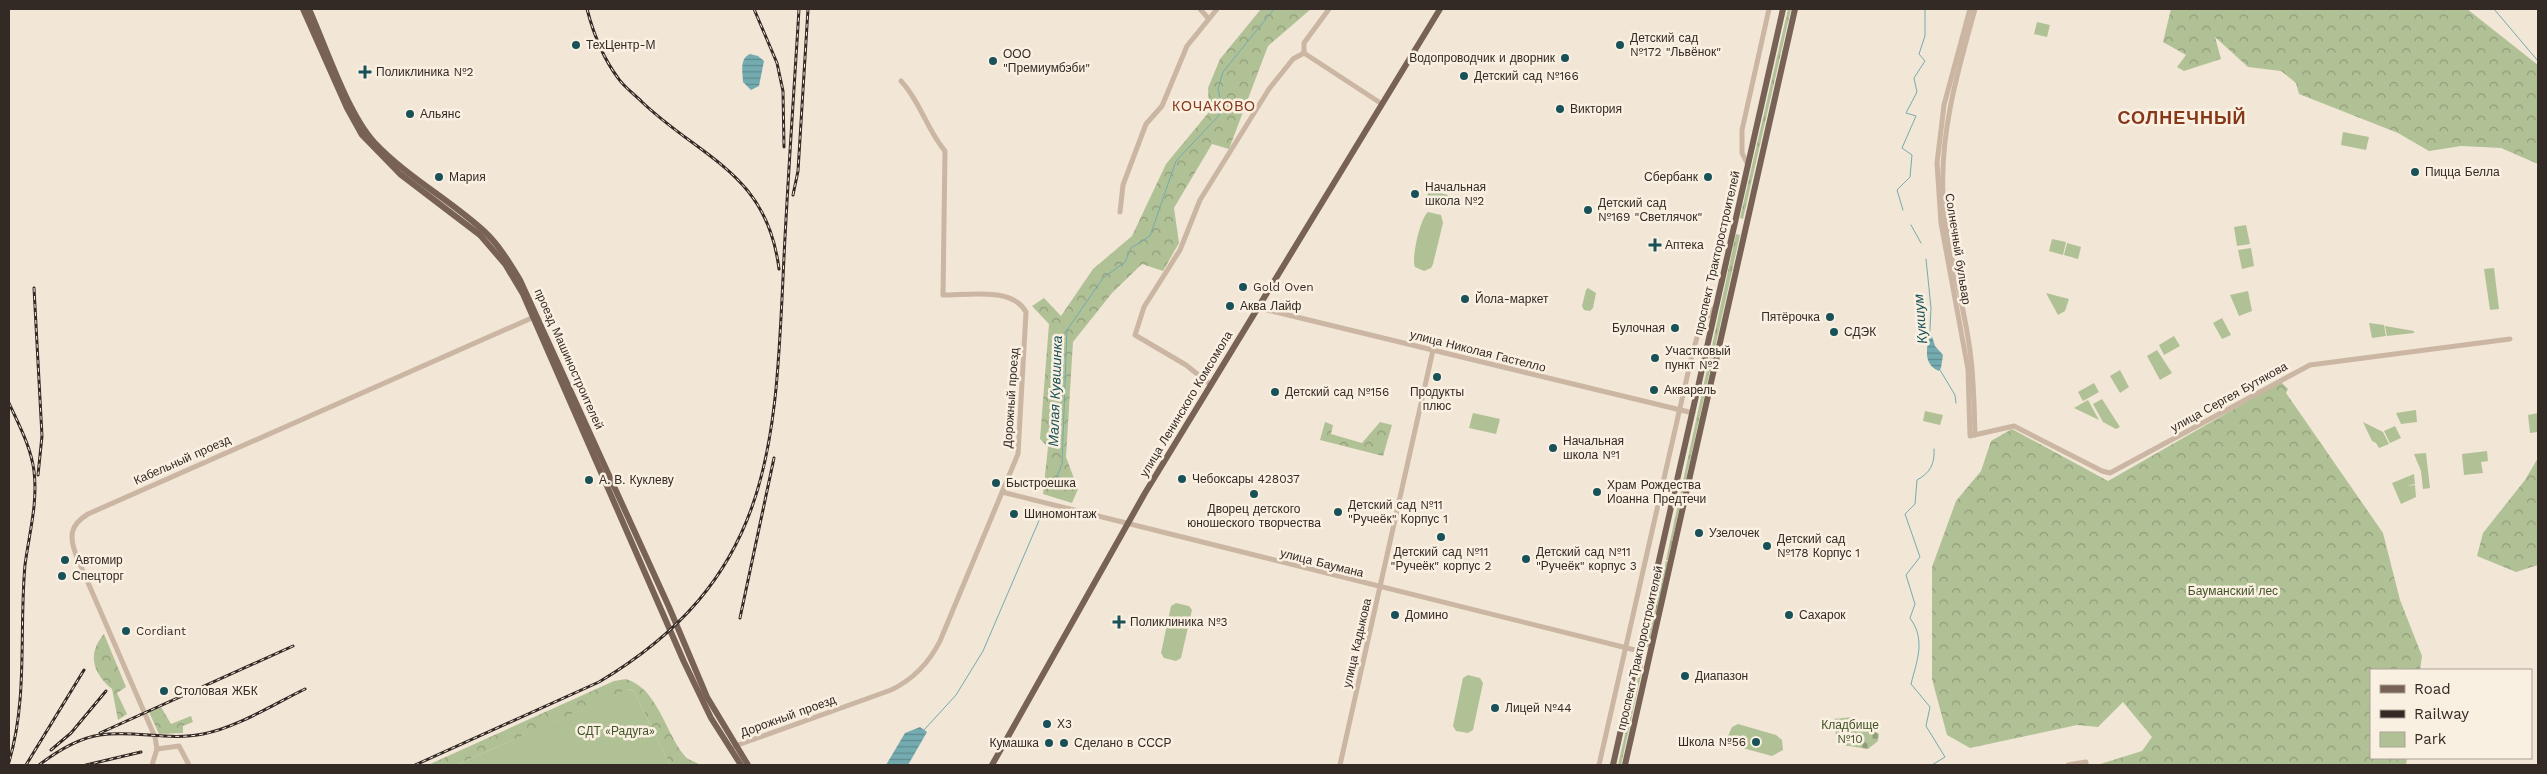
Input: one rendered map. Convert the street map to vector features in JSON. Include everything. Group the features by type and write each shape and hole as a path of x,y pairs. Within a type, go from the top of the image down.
{"main road":[{"name":"проезд Машиностроителей","path":"303,9 313,24 351,105 367,134 410,176 476,225 520,280 706,697 742,765"},
{"name":"проезд Машиностроителей","path":"309,9 313,24"},
{"name":"улица Ленинского Комсомола","path":"992,765 1127,525 1440,9"},
{"name":"проспект Тракторостроителей","path":"1613,765 1783,9"},
{"name":"проспект Тракторостроителей","path":"1626,765 1795,9"},
{"path":"1733,230 1746,232"},
{"path":"1639,651 1650,654"},
{"name":"проезд Машиностроителей","path":"732,747 748,765"}],"street":[{"path":"1200,9 1208,18"},
{"path":"1120,212 1123,185 1146,124 1162,106 1187,46 1217,9"},
{"path":"1211,385 1186,365 1135,335 1139,318 1180,250 1200,200 1269,89 1329,9"},
{"path":"1748,166 1740,142 1769,9"},
{"name":"Солнечный бульвар","path":"1970,9 1947,106 1937,161 1939,204 1974,389 1972,435"},
{"name":"Солнечный бульвар","path":"1963,44 1975,9"},
{"path":"1302,46 1304,53 1382,104"},
{"path":"1293,59 1304,53"},
{"name":"Дорожный проезд","path":"732,747 891,690 915,676 934,653 940,641 1002,492 1019,446 1026,312 1019,302 1009,296 943,295 946,151 932,134 908,89 901,81"},
{"name":"проспект Тракторостроителей","path":"1599,765 1679,410 1700,326 1716,305"},
{"name":"улица Николая Гастелло","path":"1259,308 1693,413"},
{"name":"Кабельный проезд","path":"157,749 154,737 73,546 71,535 76,523 88,514 536,316"},
{"name":"улица Сергея Бутякова","path":"1972,435 2014,426 2102,471 2110,473 2310,365 2510,339"},
{"name":"улица Кадыкова","path":"1340,765 1433,350"},
{"name":"улица Баумана","path":"1002,492 1127,525 1639,651"},
{"path":"152,765 157,749 179,746 189,765"},
{"path":"2068,765 2086,762 2086,765"}],"green space":[{"path":"1261,9 1311,9 1268,46 1229,149 1212,144 1174,208 1179,243 1163,271 1142,264 1112,293 1073,342 1066,457 1078,489 1072,503 1043,494 1048,447 1040,439 1049,324 1032,306 1044,298 1061,316 1093,269 1132,236 1166,164 1209,112 1208,88 1220,59"},
{"path":"1788,9 1791,9 1743,219 1740,218"},
{"path":"2171,9 2467,9 2538,65 2538,164 2501,148 2461,146 2429,151 2398,133 2299,94 2296,83 2281,71 2248,67 2215,37 2221,59 2184,71 2177,67 2186,55 2163,42"},
{"path":"2037,22 2050,25 2047,37 2034,34"},
{"path":"2343,132 2369,137 2366,150 2341,145"},
{"path":"1429,190 1448,195 1445,205 1426,200"},
{"path":"1428,212 1441,215 1443,223 1433,264 1431,268 1424,271 1415,267 1414,256 1419,230"},
{"path":"2246,225 2250,244 2237,246 2234,227"},
{"path":"1736,234 1740,235 1668,560 1666,560"},
{"path":"2052,239 2066,242 2063,255 2049,251"},
{"path":"2067,243 2081,247 2078,259 2064,255"},
{"path":"2251,248 2254,266 2242,269 2238,250"},
{"path":"2494,268 2499,309 2490,310 2484,269"},
{"path":"1588,288 1596,293 1593,308 1590,311 1584,310 1582,306"},
{"path":"2248,291 2252,311 2239,316 2230,295"},
{"path":"2046,293 2069,299 2065,311 2058,315"},
{"path":"2222,318 2231,335 2222,339 2213,323"},
{"path":"2369,323 2384,325 2386,336 2372,338"},
{"path":"2385,326 2414,331 2414,333 2387,336"},
{"path":"2174,336 2180,346 2164,355 2159,345"},
{"path":"2157,350 2172,373 2160,380 2147,356"},
{"path":"2120,370 2129,387 2120,393 2110,376"},
{"name":"Бауманский лес","path":"2281,382 2288,389 2286,393 2383,533 2400,600 2422,656 2420,669 2370,669 2370,759 2407,759 2406,765 2097,765 2142,751 2152,737 2123,702 2098,727 2077,725 1970,748 1947,735 1932,679 1932,567 1956,501 1981,471 1991,441 2012,429 2108,481"},
{"path":"2094,383 2099,392 2083,401 2078,392"},
{"path":"2102,399 2120,427 2116,429 2103,422 2093,404"},
{"path":"2088,400 2099,420 2074,408"},
{"path":"2416,410 2417,422 2401,424 2396,413"},
{"path":"1925,411 1943,415 1940,425 1923,421"},
{"path":"1473,413 1500,419 1496,434 1469,428"},
{"path":"2538,413 2538,432 2530,433 2528,415"},
{"path":"1325,422 1333,425 1331,434 1362,443 1380,422 1392,425 1383,456 1320,440"},
{"path":"2363,422 2383,432 2389,444 2379,448 2372,441"},
{"path":"2395,426 2401,438 2390,443 2384,431"},
{"path":"2487,451 2488,461 2481,462 2483,473 2464,475 2462,454"},
{"path":"2426,453 2430,488 2423,489 2421,471 2414,454"},
{"path":"2538,458 2538,565 2516,572 2477,556 2483,533 2525,480"},
{"path":"2414,474 2415,484 2406,486 2415,485 2416,497 2401,504 2392,483"},
{"path":"1666,561 1668,561 1649,647 1646,647"},
{"path":"1176,603 1189,606 1192,610 1181,658 1176,661 1164,658 1161,653 1171,606"},
{"path":"104,634 126,687 117,693 127,714 118,720 112,689 101,677 95,664 95,649"},
{"path":"1641,665 1643,666 1621,765 1618,765"},
{"path":"1468,675 1480,678 1483,683 1473,730 1468,733 1456,731 1453,726 1463,678"},
{"path":"626,679 637,684 646,692 660,712 677,746 687,758 700,765 670,765 634,691 629,689 456,765 428,765 614,681"},
{"name":"СДТ «Радуга»","path":"628,689 634,691 670,765 456,765"},
{"path":"161,707 171,724 191,716 193,722 183,726 183,733 159,734 149,712"},
{"name":"Кладбище №10","path":"1853,717 1879,734 1878,741 1868,749 1837,744 1834,719"},
{"path":"1738,724 1776,735 1782,740 1783,750 1772,756 1735,746 1728,736 1732,727"}],"water":[{"path":"750,54 758,56 764,61 759,86 751,90 743,82 742,70 744,59"},
{"path":"1930,330 1935,346 1943,355 1939,371 1933,368 1928,359 1927,347"},
{"path":"920,727 927,732 908,765 886,765 905,733"}],"waterway":[{"name":"Малая Кувшинка","path":"1052,489 1062,464 1067,330 1103,278 1125,262 1131,248 1150,236 1176,161 1223,111 1218,89 1223,72 1274,9"},
{"name":"Кукшум","path":"1903,210 1897,190 1910,177 1912,155 1902,148 1916,116 1906,113 1917,92 1914,78 1925,61 1919,54 1925,36 1925,9"},
{"path":"2494,9 2538,61"},
{"name":"Кукшум","path":"1911,225 1921,243"},
{"name":"Кукшум","path":"1926,259 1931,308 1930,330"},
{"name":"Кукшум","path":"1940,370 1955,395 1956,403"},
{"name":"Кукшум","path":"1932,765 1945,757 1926,726 1930,707 1911,684 1918,658 1919,642 1918,634 1910,618 1915,604 1906,575 1920,557 1905,514 1915,504 1917,480 1931,467 1934,459 1934,449"},
{"name":"Малая Кувшинка","path":"924,730 956,695 983,651 1041,516"}],"railway":[{"path":"587,9 595,36 603,53 623,84 665,122 729,171 746,189 761,210 772,237 779,269"},
{"path":"754,9 777,63 783,91 784,147"},
{"path":"415,765 599,682 657,641 701,597 733,550 754,499 768,445 776,387 799,9"},
{"path":"793,195 798,171 808,9"},
{"path":"34,288 42,436 38,475"},
{"path":"9,403 30,453 35,483 34,507 23,590 19,714 9,762"},
{"path":"740,618 774,458"},
{"path":"100,733 293,646"},
{"path":"26,765 84,670"},
{"path":"39,765 68,746 100,735 190,736 216,731 255,715 305,689"},
{"path":"51,750 71,733 106,691"},
{"path":"86,765 141,752"}],"place":[{"name":"ТехЦентр-М","path":"576,45"},
{"name":"Детский сад №172 \"Львёнок\"","path":"1620,45"},
{"name":"Водопроводчик и дворник","path":"1565,58"},
{"name":"ООО \"Премиумбэби\"","path":"993,61"},
{"name":"Поликлиника №2","path":"365,72"},
{"name":"Детский сад №166","path":"1464,76"},
{"name":"Виктория","path":"1560,109"},
{"name":"Альянс","path":"410,114"},
{"name":"Пицца Белла","path":"2415,172"},
{"name":"Мария","path":"439,177"},
{"name":"Сбербанк","path":"1708,177"},
{"name":"Начальная школа №2","path":"1415,194"},
{"name":"Детский сад №169 \"Светлячок\"","path":"1588,210"},
{"name":"Аптека","path":"1655,245"},
{"name":"Gold Oven","path":"1243,287"},
{"name":"Йола-маркет","path":"1465,299"},
{"name":"Аква Лайф","path":"1230,306"},
{"name":"Пятёрочка","path":"1830,317"},
{"name":"Булочная","path":"1675,328"},
{"name":"СДЭК","path":"1834,332"},
{"name":"Участковый пункт №2","path":"1655,358"},
{"name":"Продукты плюс","path":"1437,377"},
{"name":"Акварель","path":"1654,390"},
{"name":"Детский сад №156","path":"1275,392"},
{"name":"Начальная школа №1","path":"1553,448"},
{"name":"Чебоксары 428037","path":"1182,479"},
{"name":"А. В. Куклеву","path":"589,480"},
{"name":"Быстроешка","path":"996,483"},
{"name":"Храм Рождества Иоанна Предтечи","path":"1597,492"},
{"name":"Дворец детского юношеского творчества","path":"1254,494"},
{"name":"Детский сад №11 \"Ручеёк\" Корпус 1","path":"1338,512"},
{"name":"Шиномонтаж","path":"1014,514"},
{"name":"Узелочек","path":"1699,533"},
{"name":"Детский сад №11 \"Ручеёк\" корпус 2","path":"1441,537"},
{"name":"Детский сад №178 Корпус 1","path":"1767,546"},
{"name":"Детский сад №11 \"Ручеёк\" корпус 3","path":"1526,559"},
{"name":"Автомир","path":"65,560"},
{"name":"Спецторг","path":"62,576"},
{"name":"Домино","path":"1395,615"},
{"name":"Сахарок","path":"1789,615"},
{"name":"Поликлиника №3","path":"1119,622"},
{"name":"Cordiant","path":"126,631"},
{"name":"Диапазон","path":"1685,676"},
{"name":"Столовая ЖБК","path":"164,691"},
{"name":"Лицей №44","path":"1495,708"},
{"name":"Х3","path":"1047,724"},
{"name":"Школа №56","path":"1756,742"},
{"name":"Кумашка","path":"1049,743"},
{"name":"Сделано в СССР","path":"1064,743"}],"district":[{"name":"КОЧАКОВО","path":"1214,106"},
{"name":"СОЛНЕЧНЫЙ","path":"2182,117"}]}
